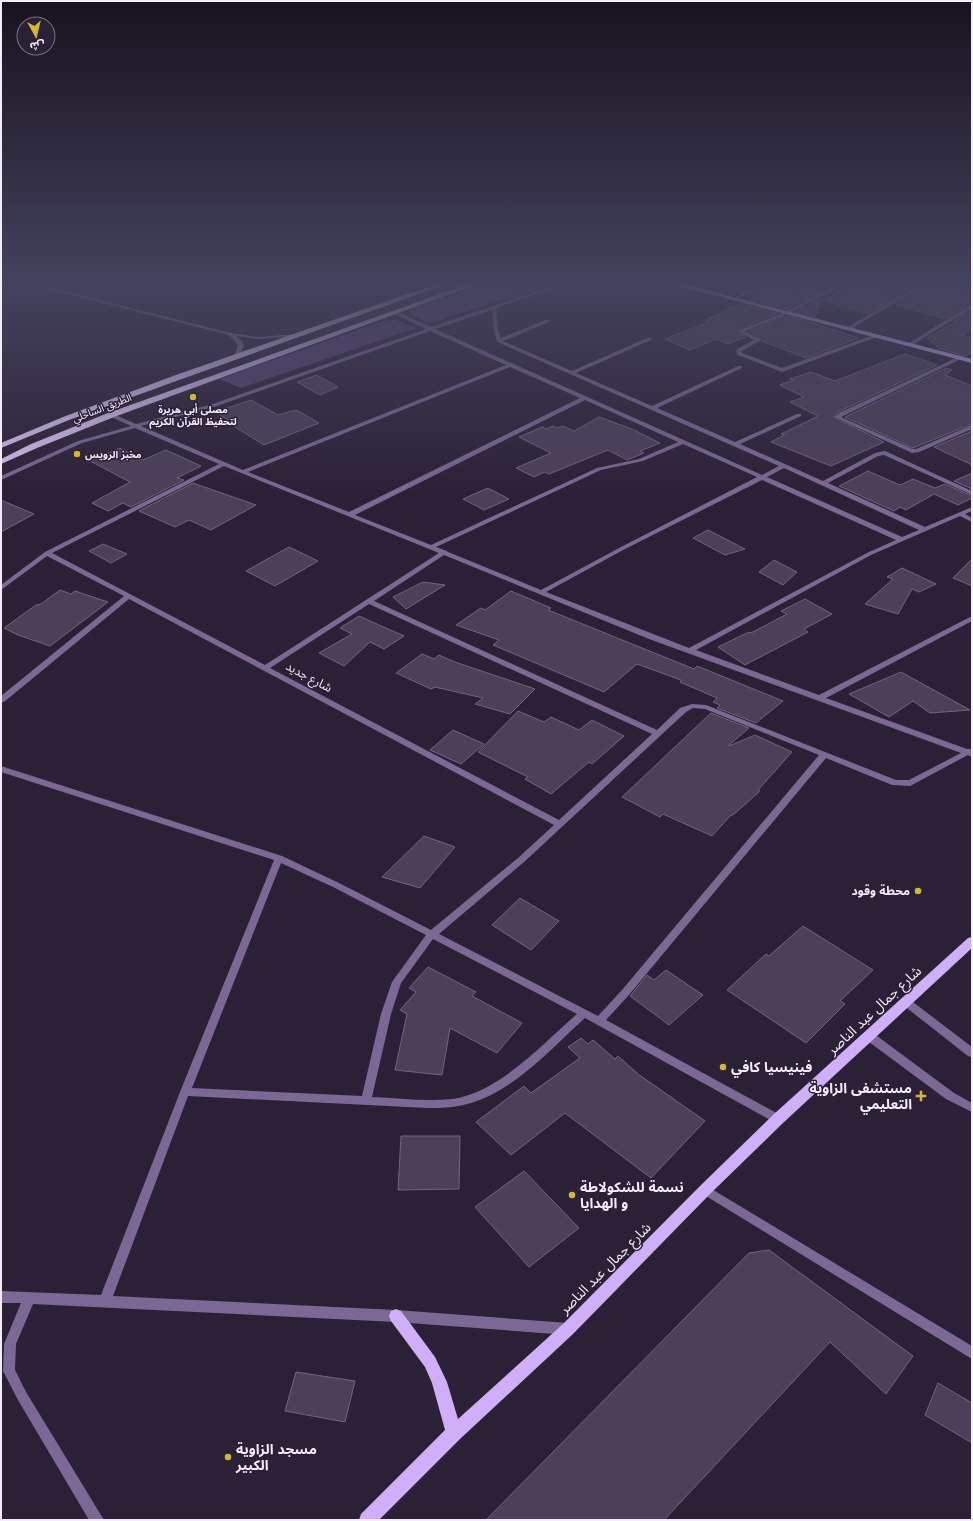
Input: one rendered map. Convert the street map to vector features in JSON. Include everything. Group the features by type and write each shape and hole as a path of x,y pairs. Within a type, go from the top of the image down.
{"highway":[{"name":"الطريق الساحلي","path":"1,446 81,413 248,352"},
{"name":"الطريق الساحلي","path":"1,462 34,446 111,415 287,352"}],"main road":[{"path":"936,352 972,361"},
{"name":"شارع جمال عبد الناصر","path":"367,1520 454,1433 568,1328 778,1119 972,941"},
{"path":"396,1316 430,1362 454,1433"}],"street":[{"path":"237,356 238,352"},
{"path":"1,478 80,442 215,405 365,352"},
{"path":"481,352 900,539"},
{"path":"524,352 823,483 923,529"},
{"path":"571,373 620,352"},
{"path":"739,352 781,371 832,352"},
{"path":"960,358 837,417 912,451 917,451 972,427"},
{"path":"245,472 510,365"},
{"path":"652,408 740,368"},
{"path":"351,514 586,398"},
{"path":"111,415 224,464 351,514 652,637 970,752"},
{"path":"734,445 799,415"},
{"path":"432,547 599,468 641,460 683,442"},
{"path":"823,483 877,454 885,453 972,493"},
{"path":"1,588 47,553 224,464"},
{"path":"541,592 622,548 784,466"},
{"path":"691,650 869,554 900,539 972,509"},
{"path":"960,514 972,520"},
{"path":"265,668 445,552"},
{"name":"شارع جديد","path":"47,553 560,824"},
{"path":"1,700 128,596"},
{"path":"368,601 656,733"},
{"path":"820,698 972,618"},
{"path":"366,1102 386,1014 397,982 432,934 521,860 656,733 688,708 699,706 706,707 887,780 903,784 916,780 970,752"},
{"path":"599,1021 625,993 824,755"},
{"path":"1,769 279,858 336,885 584,1013 778,1119"},
{"path":"105,1300 185,1092 279,858"},
{"path":"906,1002 972,1053"},
{"path":"185,1092 427,1104 452,1102 473,1098 494,1089 513,1077 584,1013"},
{"path":"868,1036 950,1096 972,1108"},
{"path":"705,1190 972,1353"},
{"path":"1,1297 105,1300 396,1316 568,1328"},
{"path":"29,1299 10,1344 10,1371 22,1396 97,1520"}],"shaded area":[{"path":"295,352 347,352 241,388 219,379"}],"building":[{"path":"790,352 822,352 806,358"},
{"path":"951,352 972,352 966,356"},
{"path":"905,354 937,365 838,412 833,417 884,442 831,466 771,442 784,435 781,434 818,416 790,402 804,397 780,385 794,380 790,379 811,372 835,381"},
{"path":"946,368 952,370 945,375 972,386 972,424 913,448 845,417"},
{"path":"317,375 338,387 320,395 297,382"},
{"path":"251,400 278,415 296,410 319,423 264,445 232,425 235,424 215,412"},
{"path":"599,417 632,429 660,443 640,451 644,453 627,460 608,450 549,474 545,472 534,477 516,468 551,453 519,437 542,427 546,429 553,426 557,428 563,426 574,431"},
{"path":"972,431 972,465 934,447"},
{"path":"120,448 143,460 166,450 201,466 177,478 184,480 131,507 123,503 108,511 92,503 130,482 90,461"},
{"path":"868,471 900,485 913,479 935,488 945,484 972,496 972,498 958,505 934,494 906,510 900,507 894,511 839,486"},
{"path":"972,473 972,489 954,481"},
{"path":"193,483 256,505 211,530 189,520 175,527 139,511"},
{"path":"488,488 509,499 484,510 463,499"},
{"path":"1,500 34,514 1,532"},
{"path":"708,530 745,549 725,555 693,538"},
{"path":"103,544 127,554 111,563 89,551"},
{"path":"289,547 318,561 275,586 246,571"},
{"path":"972,559 972,586 953,578"},
{"path":"774,560 797,572 783,585 759,572"},
{"path":"902,568 936,584 919,592 912,589 898,614 865,604 893,579 887,577"},
{"path":"423,582 445,585 406,609 393,597"},
{"path":"60,590 71,594 75,591 108,602 50,646 18,635 4,628 36,605 41,604"},
{"path":"511,591 551,608 548,610 694,669 697,666 783,701 756,723 717,708 720,705 713,702 717,698 680,682 681,680 637,664 604,692 493,645 499,640 456,625 481,608 485,610"},
{"path":"805,599 832,614 804,629 808,632 745,665 718,647 749,632 751,633 787,614 781,611"},
{"path":"359,616 404,636 384,649 370,642 344,666 319,653 352,634 340,628"},
{"path":"422,654 434,659 439,655 455,662 535,689 510,714 475,704 483,698 435,687 431,689 396,673"},
{"path":"901,672 970,710 930,713 913,701 889,717 849,694"},
{"path":"518,711 544,722 551,717 579,730 592,720 624,736 592,764 589,762 551,794 525,779 528,777 478,752"},
{"path":"711,713 749,728 729,746 755,735 792,752 758,790 760,791 733,815 731,815 712,836 663,814 660,817 622,797"},
{"path":"453,730 484,744 461,764 430,750"},
{"path":"424,836 455,847 420,888 382,877"},
{"path":"520,898 559,921 531,950 492,925"},
{"path":"803,926 873,970 840,1001 845,1004 806,1043 727,990 766,954 769,956"},
{"path":"428,967 476,992 472,996 522,1023 497,1053 450,1028 442,1075 395,1070 407,1014 400,1010 416,992 409,988"},
{"path":"666,970 703,995 669,1025 630,996 647,975 654,980"},
{"path":"581,1038 588,1044 593,1040 615,1059 618,1056 638,1074 705,1121 651,1178 565,1113 511,1155 476,1122 524,1086 531,1093 580,1058 568,1047"},
{"path":"401,1136 460,1136 459,1189 398,1190"},
{"path":"524,1171 579,1228 529,1267 475,1207"},
{"path":"769,1250 913,1356 886,1394 830,1342 664,1520 486,1520 749,1253"},
{"path":"296,1372 355,1381 345,1422 285,1411"},
{"path":"938,1383 972,1403 972,1443 925,1415"}],"place":[{"name":"مصلى أبي هريرة لتحفيظ القرآن الكريم","path":"193,397"},
{"name":"مخبز الرويس","path":"77,454"},
{"name":"محطة وقود","path":"918,891"},
{"name":"فينيسيا كافي","path":"723,1067"},
{"name":"مستشفى الزاوية التعليمي","path":"921,1096"},
{"name":"نسمة للشكولاطة و الهدايا","path":"572,1195"},
{"name":"مسجد الزاوية الكبير","path":"228,1457"}]}
